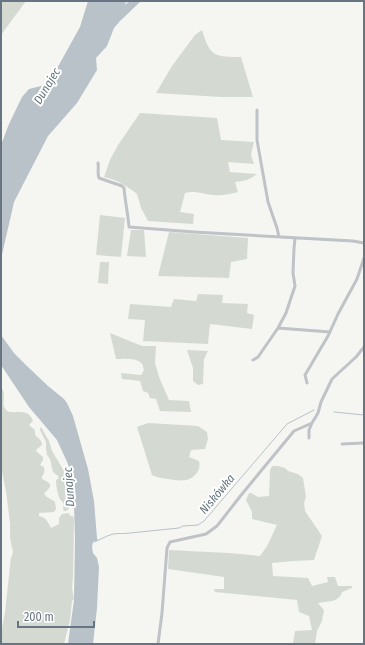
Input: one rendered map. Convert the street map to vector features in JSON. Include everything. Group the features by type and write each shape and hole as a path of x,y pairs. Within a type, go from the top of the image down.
{"street":[{"path":"257,110 257,140 268,202 279,237"},
{"path":"98,163 98,178 124,188 129,227 364,243"},
{"path":"253,360 258,357 278,328 286,313 295,286 295,238"},
{"path":"307,383 305,375 330,332 357,279 364,258"},
{"path":"278,328 330,332"},
{"path":"309,438 309,430 318,413 332,379 356,357 364,347"},
{"path":"158,644 167,548 170,542 206,534 217,526 294,431 312,424"},
{"path":"342,444 364,443"}],"shaded area":[{"path":"1,1 26,1 1,35"},
{"path":"202,30 208,46 215,54 225,57 241,57 253,97 221,97 156,93 172,66 195,35"},
{"path":"140,113 217,118 221,140 254,142 251,155 254,164 228,162 230,172 257,174 247,180 235,182 238,192 219,195 209,195 196,192 185,193 180,212 194,214 193,224 148,221 141,208 137,194 122,184 104,177 110,160 118,145"},
{"path":"100,215 125,218 121,257 96,255"},
{"path":"131,230 144,230 146,257 127,256"},
{"path":"169,232 248,238 247,259 231,262 229,278 158,276"},
{"path":"100,262 109,262 108,284 98,283"},
{"path":"198,294 223,295 222,303 248,304 247,313 254,315 252,329 210,324 208,344 143,341 145,320 128,319 130,304 171,307 174,299 196,301"},
{"path":"110,333 142,346 156,346 155,363 159,377 169,400 189,401 191,412 160,411 156,399 150,398 148,393 143,391 140,381 122,379 121,373 141,375 144,370 142,364 137,360 116,359"},
{"path":"187,350 208,351 204,359 203,384 198,385 193,381 193,368"},
{"path":"1,386 4,393 4,404 6,410 9,412 24,413 31,416 33,421 29,425 35,430 35,435 42,443 36,451 43,457 40,465 44,467 42,479 50,484 49,488 44,494 55,502 56,509 54,512 39,513 39,516 48,522 51,528 59,524 59,518 62,514 69,513 74,519 72,588 74,599 72,601 70,620 64,644 1,644 1,634 13,550 10,537 10,523 6,491 1,467"},
{"path":"148,423 198,426 207,432 208,439 205,449 191,450 189,457 199,461 199,467 195,475 187,480 175,480 160,478 152,475 137,427"},
{"path":"41,427 49,441 52,451 66,474 69,509 66,511 63,509 63,503 58,495 56,480 59,478 53,472 50,459 47,455 46,442 40,430"},
{"path":"272,466 285,468 303,478 306,497 304,503 305,511 322,536 314,560 272,563 273,576 308,578 312,586 328,582 327,577 335,577 338,586 352,586 352,588 342,592 335,600 318,603 324,610 322,621 317,631 315,644 293,644 295,631 312,630 309,616 299,612 297,600 215,592 214,589 224,589 224,577 168,569 169,550 260,556 267,546 277,525 252,519 252,512 246,500 249,493 258,497 269,496 270,470"}],"water":[{"name":"Dunajec","path":"88,1 126,1 125,5 129,1 141,1 114,28 107,46 96,58 97,70 77,103 48,136 14,202 1,259 1,145 22,97 29,89 41,86 50,81 80,27"},
{"path":"1,335 14,353 48,386 64,399 73,416 88,469 94,501 98,541 93,541 92,547 99,567 93,644 68,644 74,600 75,540 74,504 68,464 57,440 29,407 1,365"}],"waterway":[{"name":"Niskówka","path":"91,543 113,534 198,525 204,521 287,424 314,410"},
{"name":"Niskówka","path":"334,412 364,415"}]}
